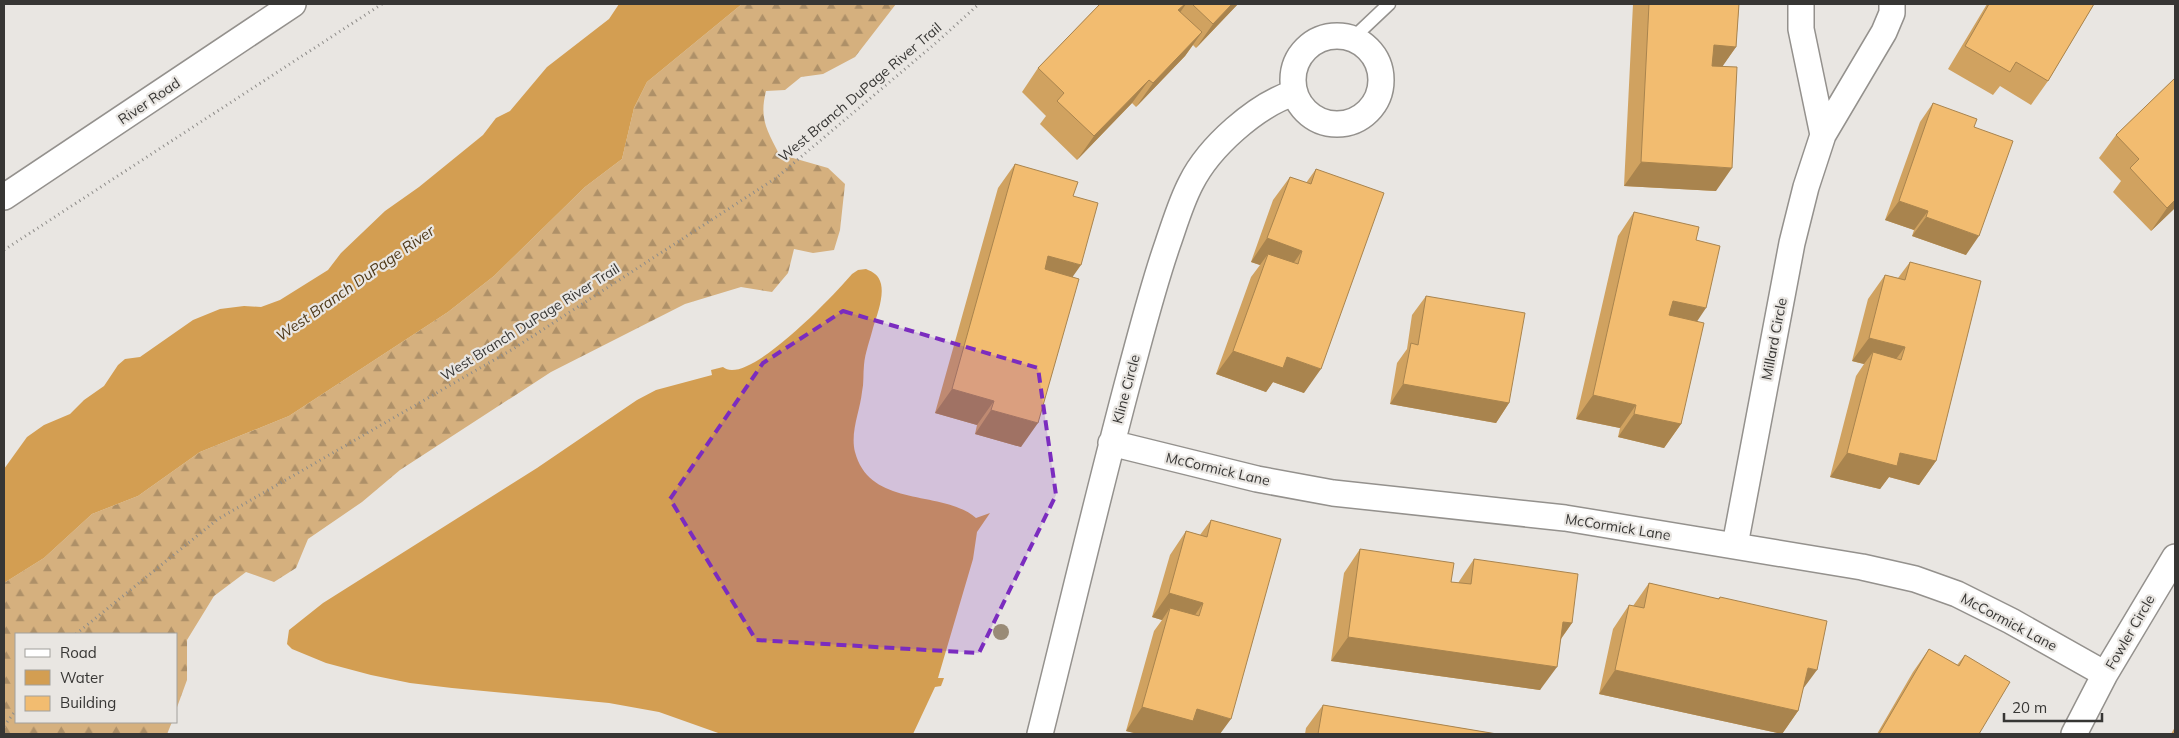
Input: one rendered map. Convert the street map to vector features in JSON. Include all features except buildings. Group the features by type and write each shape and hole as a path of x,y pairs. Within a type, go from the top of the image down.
{"street":[{"name":"River Road","path":"4,197 293,4"},
{"name":"Millard Circle","path":"1801,4 1801,29 1823,135"},
{"name":"Millard Circle","path":"1735,545 1792,244 1806,187 1823,135 1884,32 1892,13 1892,4"},
{"path":"1338,35 1353,38 1366,45 1374,54 1380,68 1382,81 1378,97 1372,108 1362,117 1349,123 1329,123 1310,116 1300,105 1294,93 1293,75 1296,62 1305,49 1325,36 1338,35"},
{"name":"Kline Circle","path":"1040,734 1111,444 1164,254 1179,210 1191,182 1205,160 1224,139 1278,98 1294,93"},
{"name":"McCormick Lane","path":"1111,444 1257,479 1333,493 1565,518 1862,567 1915,579 1957,594 2011,620 2105,674"},
{"name":"Fowler Circle","path":"2074,734 2105,674 2175,558"}],"lane":[{"path":"1353,38 1389,4"}],"path":[{"path":"4,250 382,4"},
{"name":"West Branch DuPage River Trail","path":"77,633 218,519 513,349 776,178 937,42 979,4"},
{"path":"4,726 15,711"}],"highlighted area":[{"path":"843,311 1038,368 1056,495 979,653 756,640 670,499 763,363"}],"green space":[{"path":"742,4 896,4 855,57 823,74 801,77 785,90 766,91 763,109 765,124 779,154 828,168 845,184 840,230 834,250 813,253 794,249 788,273 772,292 741,287 685,304 551,372 400,470 362,502 308,539 296,568 274,582 246,572 214,596 187,640 187,680 178,705 178,633 15,633 15,723 172,723 167,734 4,734 4,583 44,558 92,514 138,496 200,452 289,416 448,312 494,276 585,187 622,159 634,108 647,82"}],"water":[{"name":"West Branch DuPage River","path":"619,4 742,4 647,82 634,108 622,159 585,187 494,276 448,312 289,416 200,452 138,496 92,514 44,558 4,583 4,469 27,437 44,425 70,414 84,400 104,386 118,365 125,359 140,357 193,320 220,309 244,306 261,307 280,300 328,270 341,253 385,211 419,187 483,135 496,118 510,111 547,67 609,19"},
{"path":"866,269 877,276 880,281 882,295 865,356 863,389 854,437 855,452 863,470 876,482 891,490 909,496 945,503 962,509 976,518 990,513 977,532 973,559 938,678 944,678 941,686 935,687 913,734 721,734 659,712 609,703 452,688 410,683 371,675 326,663 292,649 287,644 289,630 323,603 537,468 637,400 656,390 712,375 711,370 723,367 735,370 751,364 770,352 791,336 852,274 858,270"}]}
